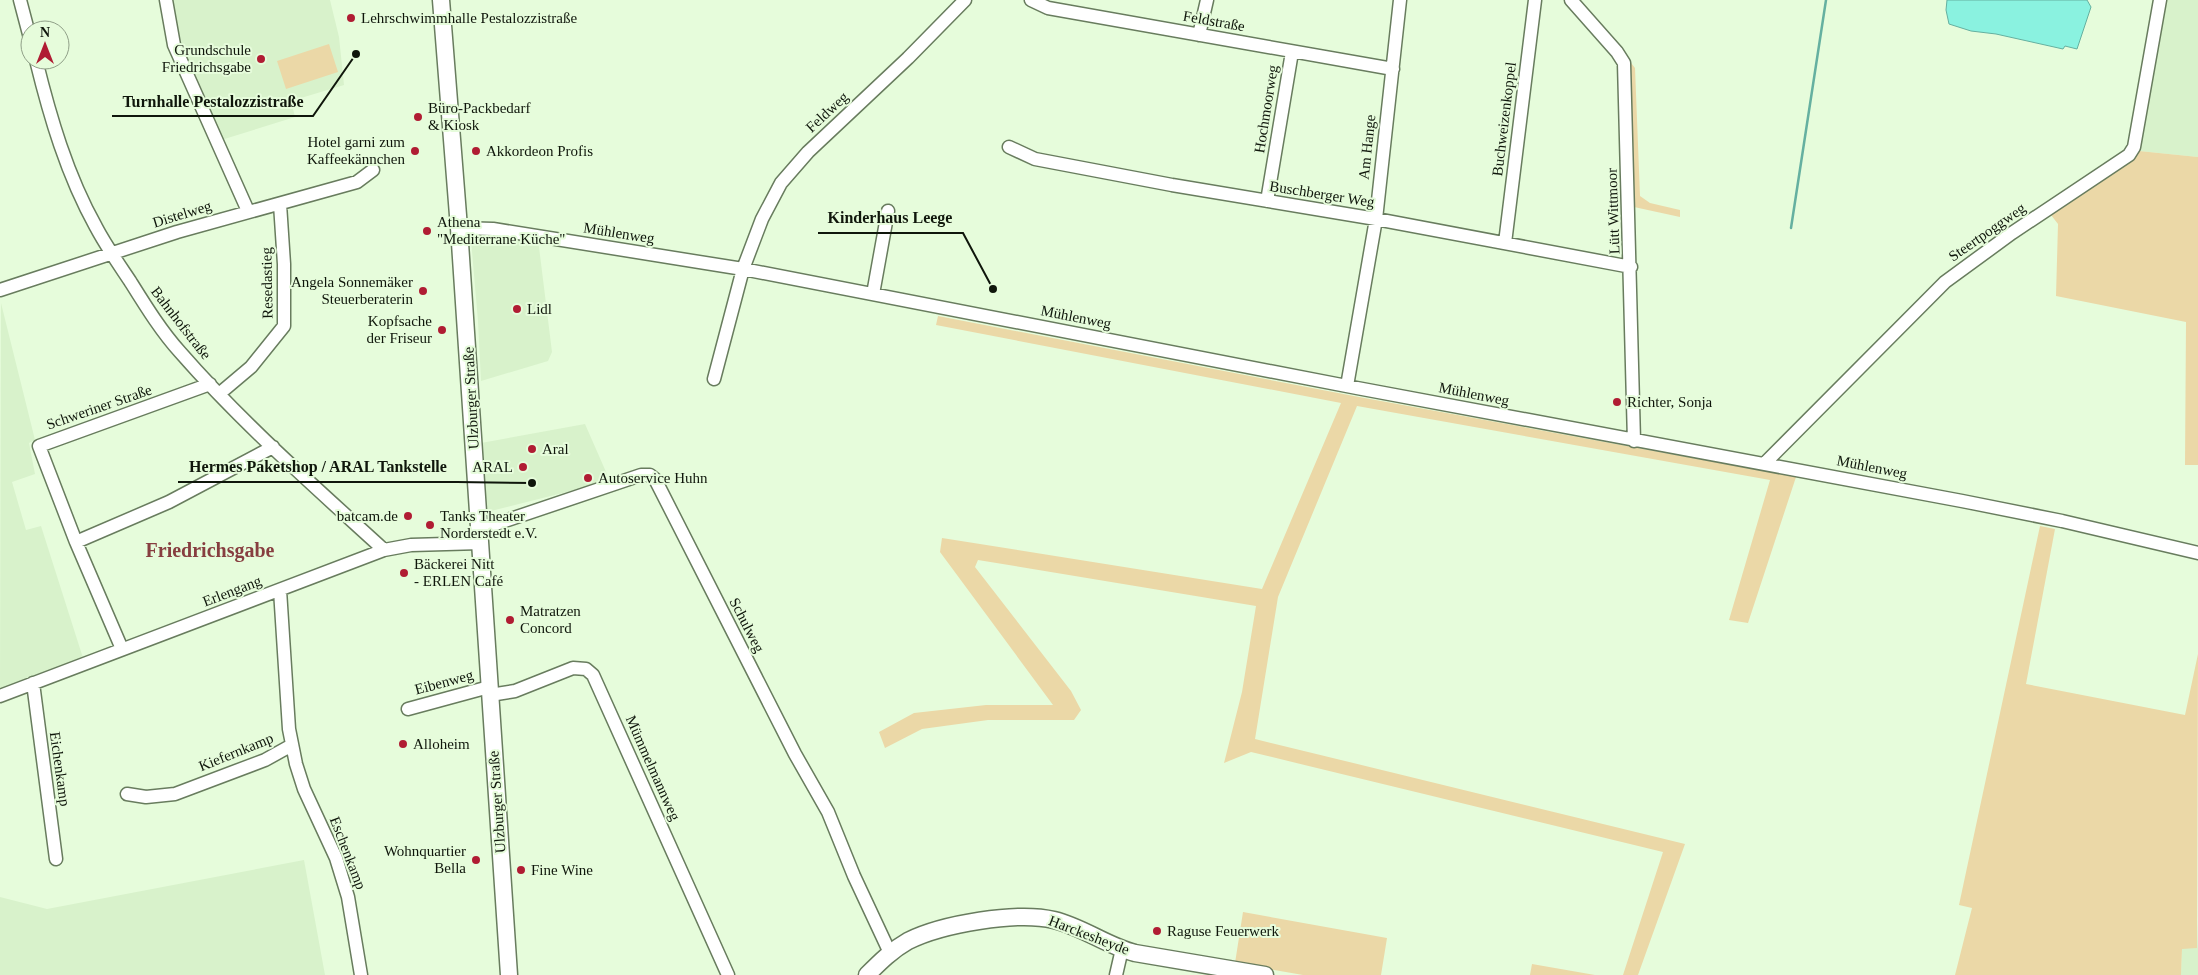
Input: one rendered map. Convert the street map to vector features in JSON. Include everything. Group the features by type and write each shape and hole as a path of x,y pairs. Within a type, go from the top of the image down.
{"main road":[{"name":"Ulzburger Straße","path":"441,0 459,228 489,691 510,975"},
{"name":"Harckesheyde","path":"868,975 890,953 908,941 936,930 962,924 1017,917 1056,920 1122,950 1265,975"}],"street":[{"path":"20,0 25,20"},
{"path":"166,0 174,45 248,211"},
{"name":"Feldweg","path":"743,269 762,219 781,183 808,152 908,58 965,0"},
{"name":"Feldstraße","path":"1031,0 1048,8 1393,69"},
{"path":"1199,35 1207,0"},
{"name":"Am Hange","path":"1347,386 1376,219 1400,0"},
{"name":"Buchweizenkoppel","path":"1505,243 1535,0"},
{"name":"Lütt Wittmoor","path":"1571,0 1617,52 1624,64 1631,267 1634,441"},
{"name":"Steertpoggweg","path":"1765,463 1945,282 2012,233 2129,155 2134,147 2160,0"},
{"name":"Hochmoorweg","path":"1267,201 1292,52"},
{"name":"Bahnhofstraße","path":"39,70 62,151 83,202 112,254 143,302 179,352 273,447 384,550"},
{"name":"Buschberger Weg","path":"1009,147 1035,159 1376,219 1631,267"},
{"name":"Distelweg","path":"0,290 248,211 357,182 373,170"},
{"name":"Resedastieg","path":"215,389 251,367 284,326 284,264 280,204"},
{"path":"873,294 888,211"},
{"name":"Mühlenweg","path":"459,228 493,229 743,269 1634,441 1765,463 2062,521 2198,553"},
{"path":"714,379 743,269"},
{"name":"Schweriner Straße","path":"122,649 76,542 39,446 215,389"},
{"path":"76,542 169,502 273,447"},
{"name":"Schulweg","path":"480,535 490,526 641,475 650,475 655,479 795,754 828,812 854,876 890,953"},
{"name":"Erlengang","path":"0,696 384,550 480,535"},
{"name":"Kiefernkamp","path":"127,794 146,797 175,794 265,760 292,745 280,590"},
{"name":"Mümmelmannweg","path":"489,691 515,691 573,668 586,669 593,675 728,975"},
{"name":"Eichenkamp","path":"33,683 56,859"},
{"name":"Eibenweg","path":"408,709 489,691"},
{"name":"Eschenkamp","path":"292,745 304,789 336,858 348,897 361,975"},
{"path":"1116,975 1122,950"}],"shaded area":[{"name":"Grundschule Friedrichsgabe","path":"166,0 330,0 339,37 344,85 291,101 295,117 218,141 174,45"},
{"path":"2167,0 2198,0 2198,157 2139,151"},
{"path":"329,44 338,72 286,89 277,61"},
{"path":"1628,59 1635,68 1640,196 1650,203 1680,210 1680,217 1634,207"},
{"path":"2139,151 2198,157 2198,465 2185,465 2186,322 2056,296 2058,224 2051,215 2132,161"},
{"path":"484,235 538,239 552,352 548,361 481,381 471,240"},
{"path":"1,303 35,440 29,443 35,474 12,482 26,530 41,526 83,658 0,690"},
{"path":"938,316 1359,397 1796,477 1748,623 1729,620 1770,480 1357,406 1278,597 1255,739 1685,844 1638,975 1623,975 1663,852 1251,752 1224,763 1242,692 1256,606 978,560 975,567 1071,691 1081,710 1074,720 988,720 922,729 885,748 879,732 914,713 986,705 1053,705 940,552 942,538 1262,589 1341,403 936,325"},
{"path":"585,424 610,481 487,512 481,443"},
{"path":"2040,526 2055,529 2026,684 2185,715 2198,654 2197,948 2182,949 2181,975 1955,975 1972,908 1959,905"},
{"path":"304,860 325,975 0,975 0,897 47,909"},
{"path":"1243,912 1387,938 1381,975 1303,975 1235,963"},
{"path":"2198,922 2198,975 2181,975 2182,948 2197,948"},
{"path":"1532,964 1595,975 1530,975"}],"water":[{"path":"1947,0 2087,0 2091,7 2077,49 2065,46 2063,49 1996,34 1971,31 1949,24 1946,10"}],"waterway":[{"path":"1791,228 1826,0"}],"place":[{"name":"Lehrschwimmhalle Pestalozzistraße","path":"351,18"},
{"name":"Turnhalle Pestalozzistraße","path":"356,54"},
{"name":"Grundschule Friedrichsgabe","path":"261,59"},
{"name":"Büro-Packbedarf & Kiosk","path":"418,117"},
{"name":"Hotel garni zum Kaffeekännchen","path":"415,151"},
{"name":"Akkordeon Profis","path":"476,151"},
{"name":"Athena \"Mediterrane Küche\"","path":"427,231"},
{"name":"Kinderhaus Leege","path":"993,289"},
{"name":"Angela Sonnemäker Steuerberaterin","path":"423,291"},
{"name":"Lidl","path":"517,309"},
{"name":"Kopfsache der Friseur","path":"442,330"},
{"name":"Richter, Sonja","path":"1617,402"},
{"name":"Aral","path":"532,449"},
{"name":"ARAL","path":"523,467"},
{"name":"Autoservice Huhn","path":"588,478"},
{"name":"Hermes Paketshop / ARAL Tankstelle","path":"532,483"},
{"name":"batcam.de","path":"408,516"},
{"name":"Tanks Theater Norderstedt e.V.","path":"430,525"},
{"name":"Bäckerei Nitt - ERLEN Café","path":"404,573"},
{"name":"Matratzen Concord","path":"510,620"},
{"name":"Alloheim","path":"403,744"},
{"name":"Wohnquartier Bella","path":"476,860"},
{"name":"Fine Wine","path":"521,870"},
{"name":"Raguse Feuerwerk","path":"1157,931"}],"district":[{"name":"Friedrichsgabe","path":"210,550"}]}
